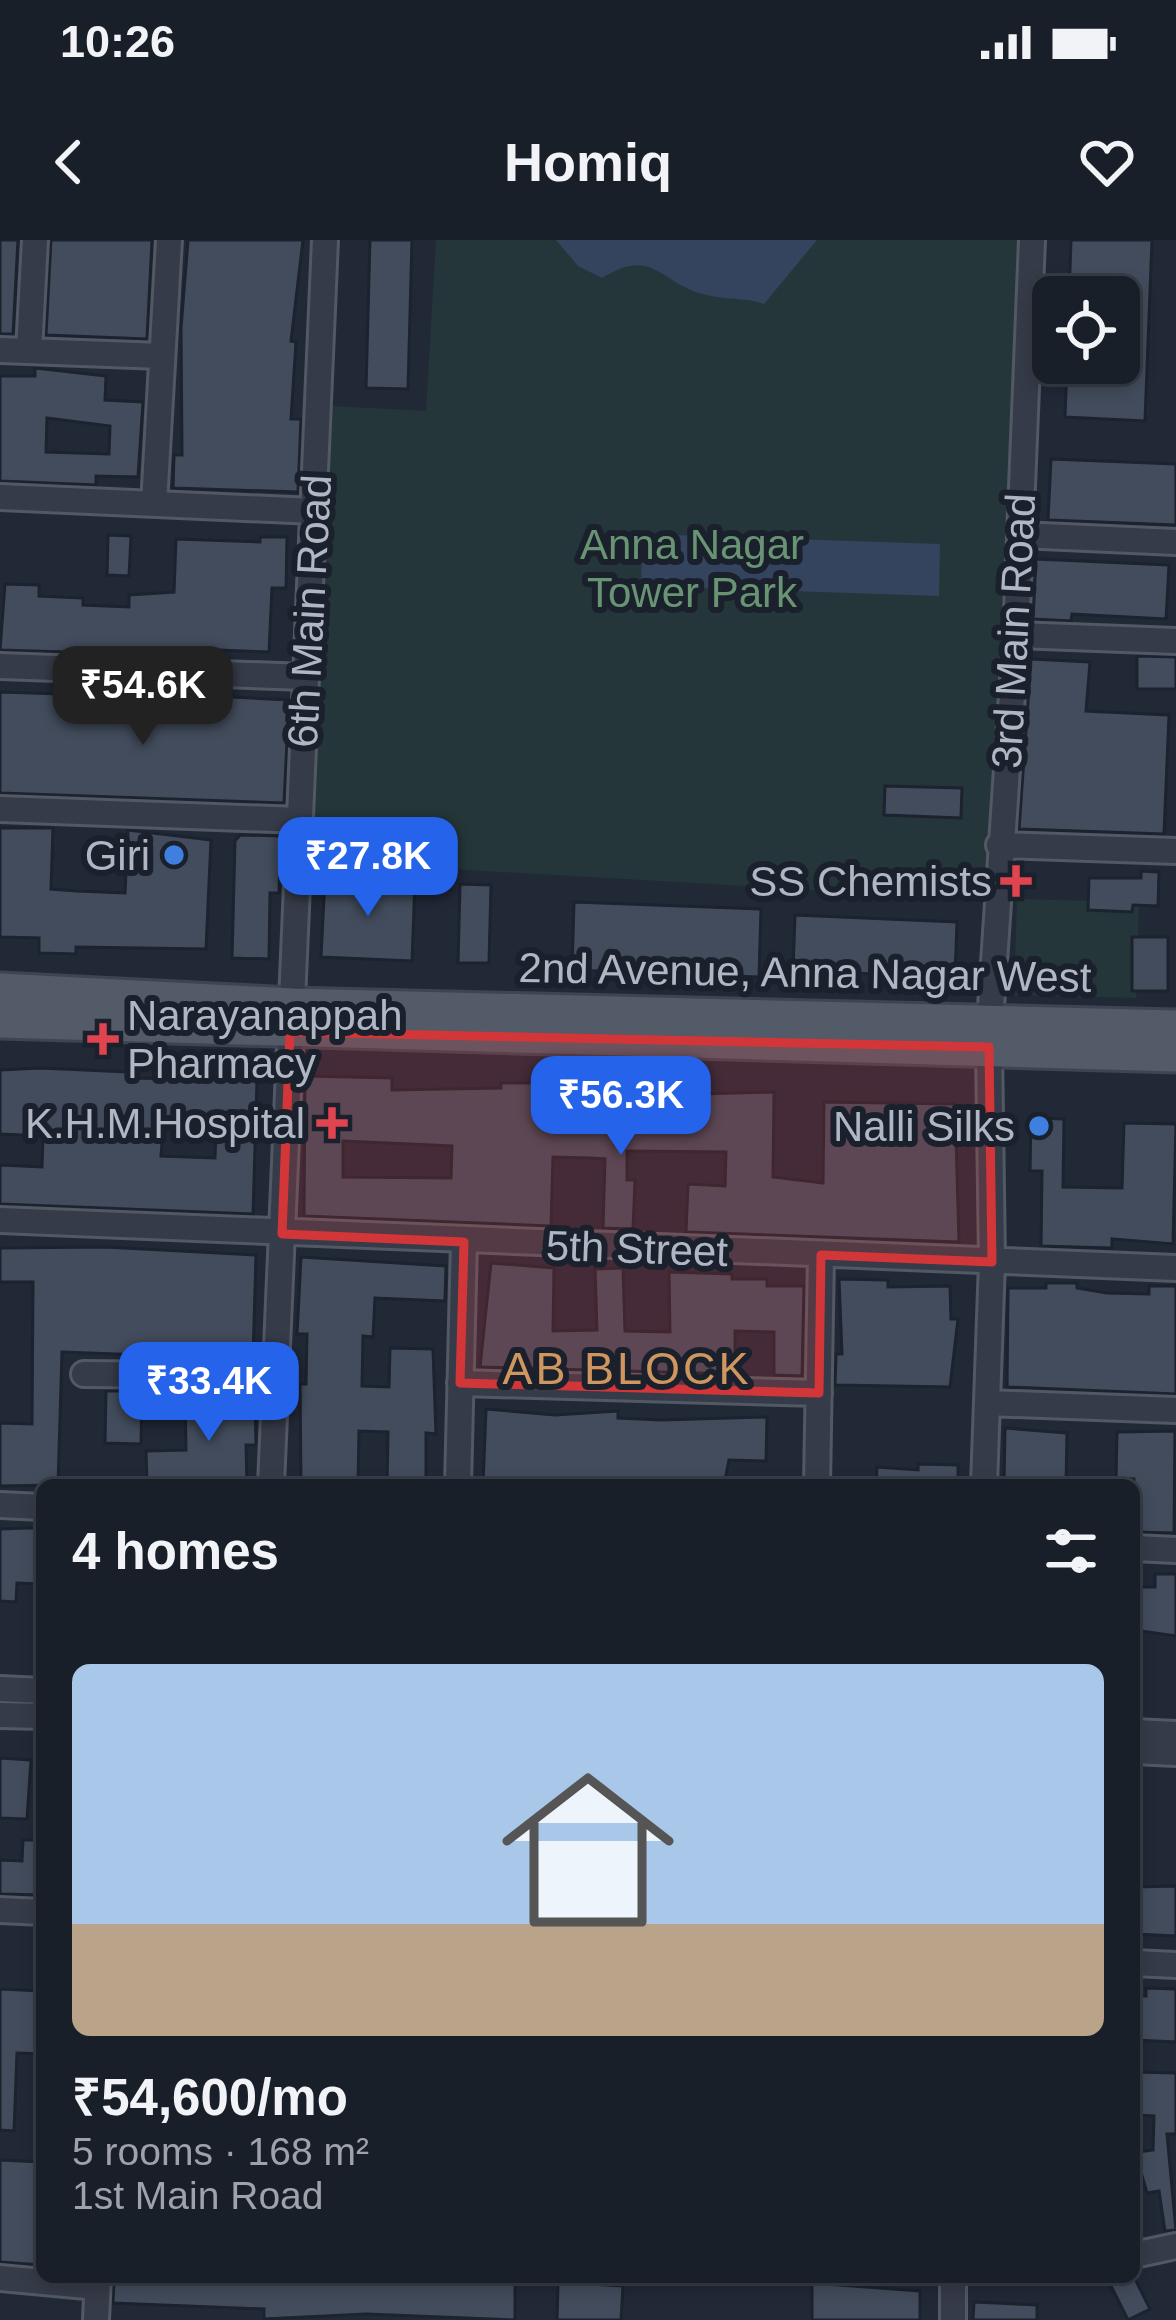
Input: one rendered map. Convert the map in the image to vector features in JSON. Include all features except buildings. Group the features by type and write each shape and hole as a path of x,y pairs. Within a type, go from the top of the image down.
{"main road":[{"name":"2nd Avenue, Anna Nagar West","path":"0,990 291,1018"},
{"name":"2nd Avenue, Anna Nagar West","path":"0,1021 291,1018 989,1034 1176,1027"},
{"name":"2nd Avenue, Anna Nagar West","path":"989,1034 1176,1055"}],"street":[{"path":"29,351 35,240"},
{"path":"154,504 169,240"},
{"name":"6th Main Road","path":"272,1479 326,240"},
{"name":"3rd Main Road","path":"984,1479 992,1262 989,1034 1016,635 1032,240"},
{"path":"0,350 162,356"},
{"path":"0,497 314,512"},
{"path":"1020,536 1176,542"},
{"path":"1016,635 1176,641"},
{"path":"0,666 306,677"},
{"path":"0,809 300,820"},
{"path":"999,845 1176,851"},
{"name":"5th Street","path":"0,1220 1176,1268"},
{"path":"458,1479 464,1242"},
{"path":"817,1479 821,1256"},
{"path":"84,1374 276,1376"},
{"path":"460,1384 819,1393"},
{"path":"987,1403 1176,1410"},
{"path":"0,1505 36,1507"},
{"path":"1140,1548 1176,1550"},
{"path":"0,1689 36,1690"},
{"path":"0,1714 36,1716"},
{"path":"1140,1732 1176,1734"},
{"path":"1140,1751 1176,1754"},
{"path":"0,1910 36,1912"},
{"path":"1140,1963 1176,1965"},
{"path":"1140,2254 1176,2246"},
{"path":"0,2278 36,2279"},
{"path":"96,2320 97,2283"},
{"path":"953,2283 953,2320"}],"highlighted area":[{"path":"290,1032 989,1047 992,1262 821,1255 819,1393 460,1383 464,1242 282,1234"}],"green space":[{"name":"Anna Nagar Tower Park","path":"436,240 1019,240 988,900 312,861 332,406 426,411"},
{"path":"1017,899 1139,902 1136,998 1014,995"}],"water":[{"path":"556,240 817,240 764,304 691,290 646,266 634,265 602,278 578,266"},
{"path":"642,534 940,544 939,596 641,586"}],"place":[{"name":"Giri","path":"174,855"},
{"name":"SS Chemists","path":"1016,881"},
{"name":"Narayanappah Pharmacy","path":"103,1039"},
{"name":"K.H.M.Hospital","path":"332,1123"},
{"name":"Nalli Silks","path":"1039,1126"}],"district":[{"name":"AB BLOCK","path":"627,1368"}]}
